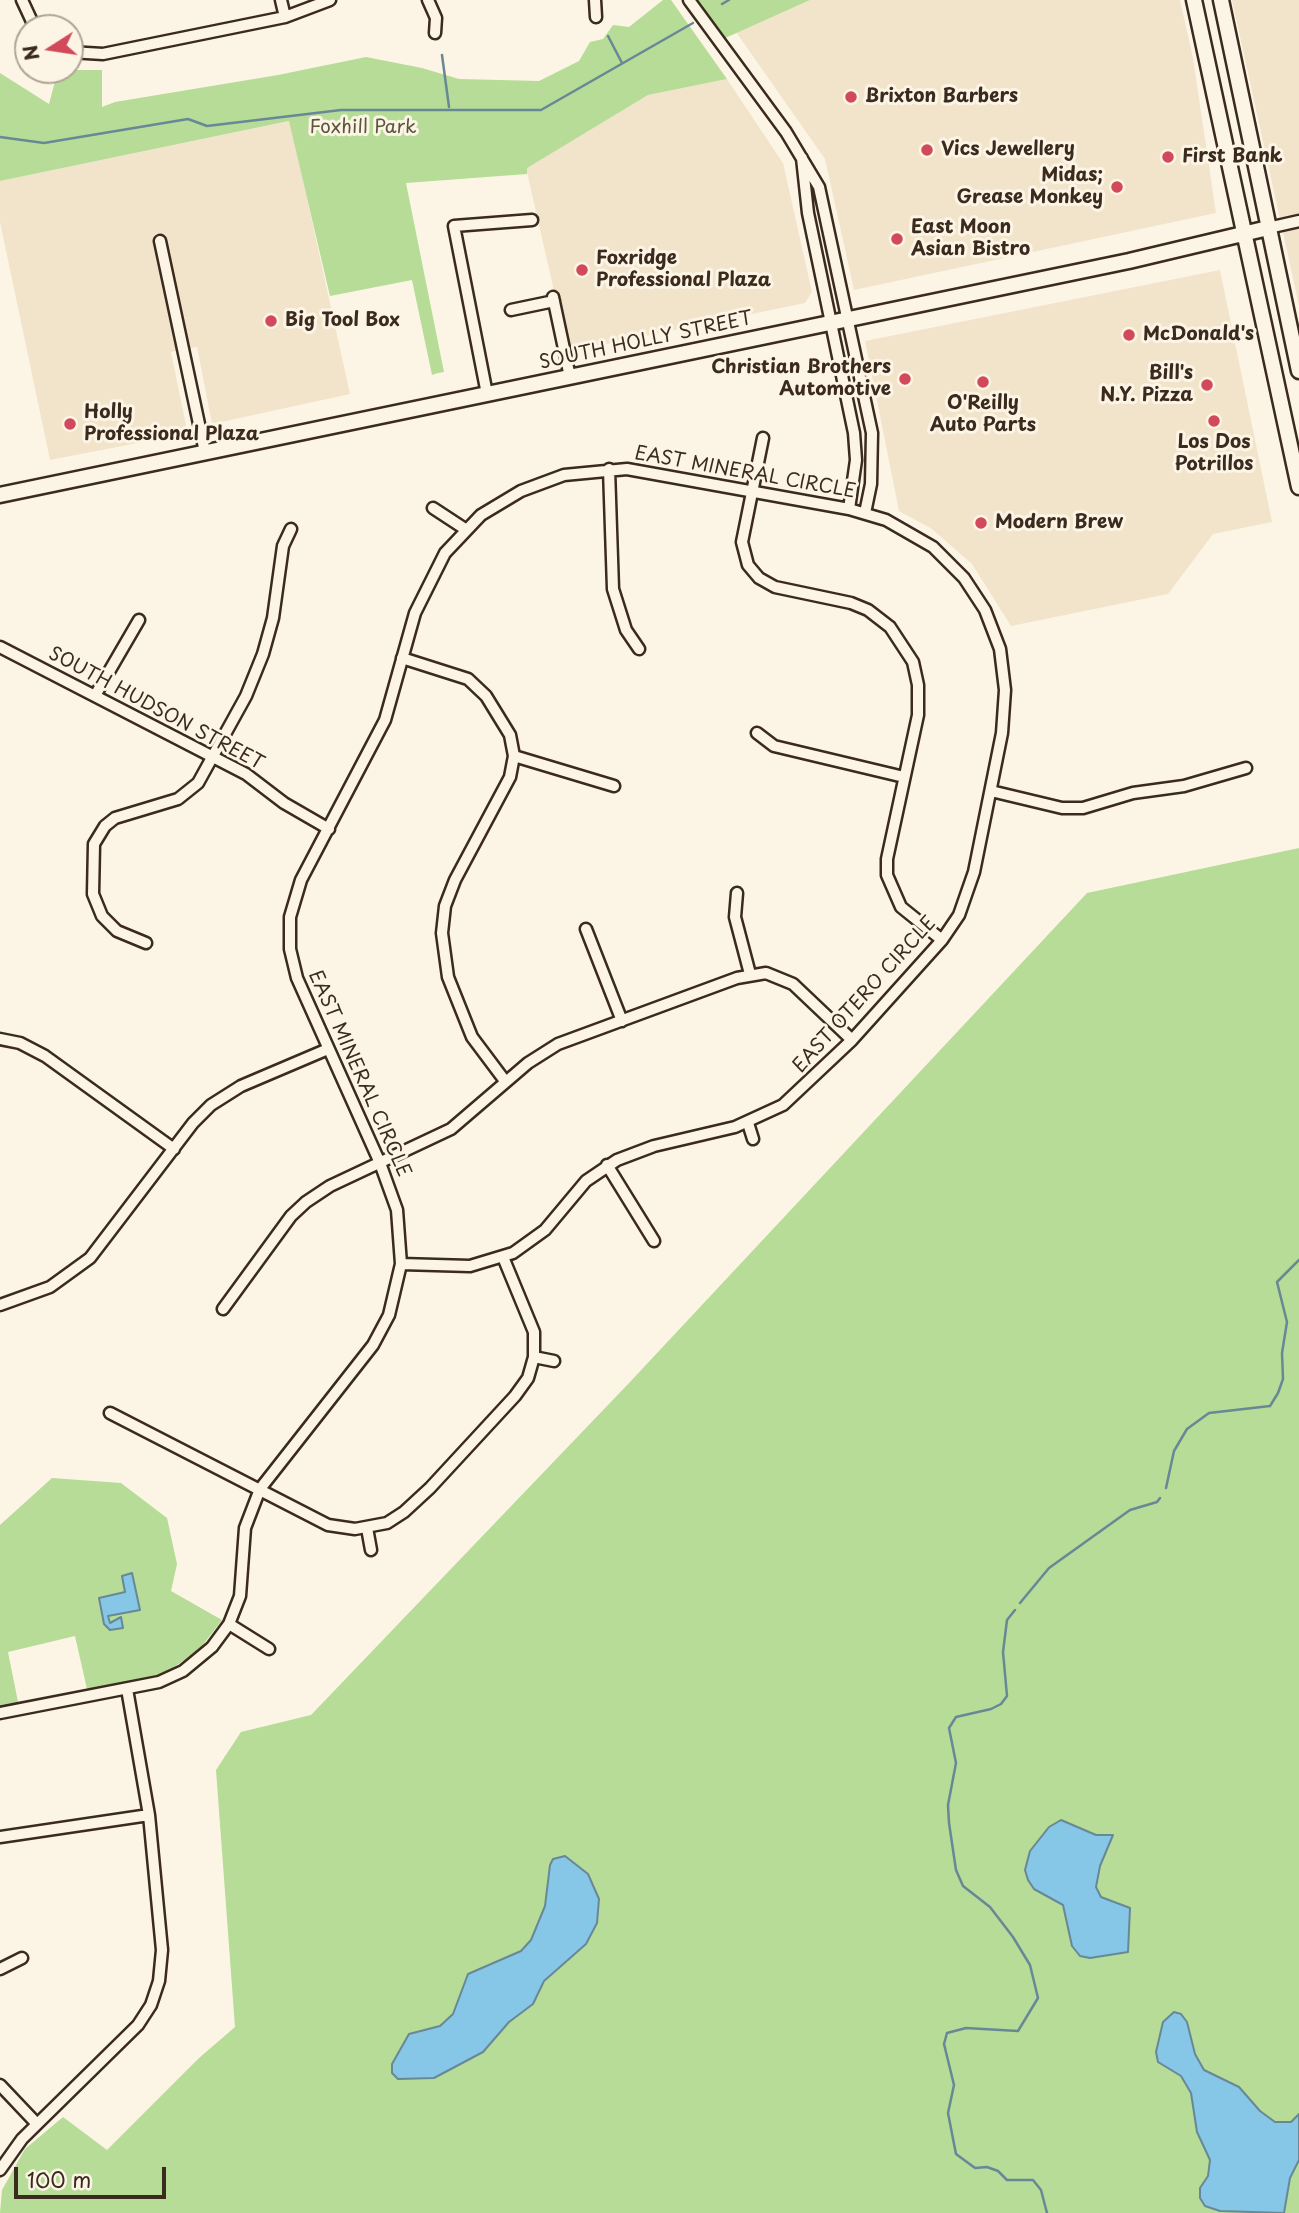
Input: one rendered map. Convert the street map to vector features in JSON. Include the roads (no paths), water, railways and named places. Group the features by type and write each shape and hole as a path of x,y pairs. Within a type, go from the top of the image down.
{"main road":[{"path":"1194,0 1299,487"},
{"path":"1221,0 1299,371"},
{"name":"SOUTH HOLLY STREET","path":"0,495 830,323 1243,236 1268,228"}],"street":[{"path":"281,0 285,16"},
{"path":"84,55 103,54 285,16 330,0"},
{"path":"428,0 438,25 435,33"},
{"path":"595,0 596,17"},
{"path":"689,0 802,158 819,187 873,445 871,484 865,513"},
{"path":"802,158 808,213 856,446 849,509"},
{"path":"487,394 454,226 532,220"},
{"name":"SOUTH HOLLY STREET","path":"1268,228 1299,221"},
{"path":"160,241 205,452"},
{"path":"511,310 554,299 570,377"},
{"path":"763,438 742,542 745,557 753,572 775,587 851,603 868,610 890,627 908,652 916,674 919,699 887,859 887,875 901,907 942,940"},
{"path":"609,469 613,589 626,630 639,649"},
{"name":"EAST MINERAL CIRCLE","path":"0,1713 159,1682 183,1671 212,1647 229,1624 243,1583 248,1517 260,1489 373,1345 393,1303 401,1264 397,1210 380,1163 297,978 289,937 290,918 301,880 385,720 422,594 437,566 465,529 506,499 564,475 609,469 646,470 865,513"},
{"path":"433,508 465,529"},
{"name":"EAST OTERO CIRCLE","path":"401,1264 458,1267 503,1257 524,1247 545,1230 586,1181 607,1165 641,1150 748,1123 797,1094 852,1040 942,940 958,915 969,888 1002,733 1006,690 1003,661 992,624 976,594 941,554 901,527 865,513"},
{"path":"146,943 117,931 102,916 93,894 94,844 105,826 115,818 177,799 192,790 213,757 246,696 263,654 275,607 282,546 291,529"},
{"path":"96,694 139,620"},
{"name":"SOUTH HUDSON STREET","path":"0,647 96,694 246,774 284,803 329,829"},
{"path":"402,658 456,673 480,688 503,719 514,756 505,789 449,894 442,933 448,977 472,1037 505,1082"},
{"path":"757,733 774,746 904,777"},
{"path":"514,756 614,786"},
{"path":"991,791 1052,806 1083,808 1133,793 1184,786 1246,768"},
{"path":"737,893 735,917 750,974"},
{"path":"586,929 622,1021"},
{"path":"223,1309 291,1216 306,1202 330,1186 451,1129 505,1082 558,1044 750,974 766,973 784,978 852,1040"},
{"path":"0,1039 20,1043 46,1056 174,1149"},
{"path":"0,1305 50,1287 90,1258 201,1114 220,1098 328,1049"},
{"path":"748,1123 753,1139"},
{"path":"607,1165 654,1241"},
{"path":"110,1412 328,1525 367,1528 396,1518 430,1488 515,1396 527,1378 534,1357 531,1320 503,1257"},
{"path":"534,1357 554,1361"},
{"path":"367,1528 371,1550"},
{"path":"229,1624 270,1649"},
{"path":"0,2170 11,2152 37,2124 138,2025 156,1994 162,1950 149,1815 127,1689"},
{"path":"0,1837 149,1815"},
{"path":"0,1969 22,1958"},
{"path":"0,2085 37,2124"}],"water":[{"path":"132,1573 140,1610 108,1616 110,1623 121,1617 123,1628 110,1630 104,1624 99,1598 125,1592 122,1576"},
{"path":"1061,1820 1096,1835 1113,1835 1100,1866 1096,1887 1101,1897 1130,1908 1128,1952 1090,1958 1080,1956 1072,1946 1063,1905 1034,1889 1028,1880 1025,1870 1030,1851 1049,1827"},
{"path":"565,1856 588,1874 599,1899 597,1923 586,1944 544,1981 533,2004 509,2022 483,2052 434,2078 398,2079 392,2073 392,2064 409,2034 440,2026 453,2014 468,1974 521,1951 531,1940 545,1906 550,1865 553,1859"},
{"path":"1174,2012 1181,2014 1187,2022 1195,2054 1204,2070 1239,2087 1260,2111 1275,2122 1291,2122 1299,2114 1299,2160 1290,2178 1284,2213 1220,2211 1205,2206 1200,2198 1200,2188 1208,2176 1210,2160 1197,2132 1191,2093 1181,2076 1158,2062 1156,2052 1163,2022"}],"waterway":[{"path":"722,4 729,0"},
{"path":"0,137 44,143 188,119 207,126 341,110 541,110 693,23"},
{"path":"608,36 622,63"},
{"path":"442,55 449,107"},
{"path":"1166,1488 1174,1451 1187,1429 1209,1413 1270,1406 1278,1393 1283,1379 1282,1353 1287,1322 1277,1282 1299,1260"},
{"path":"1020,1603 1049,1568 1130,1510 1157,1502 1160,1498"},
{"path":"1015,1610 1007,1620 1003,1652 1007,1696 1001,1704 991,1709 956,1717 949,1728 956,1763 948,1805 949,1823 956,1870 963,1886 990,1907 1013,1937 1030,1965 1038,1998 1018,2031 966,2028 947,2033 944,2044 954,2085 948,2113 956,2154 975,2168 987,2167 998,2171 1007,2180 1033,2180 1041,2190 1047,2213"}],"place":[{"name":"Brixton Barbers","path":"851,97"},
{"name":"Vics Jewellery","path":"927,150"},
{"name":"First Bank","path":"1168,157"},
{"name":"Midas; Grease Monkey","path":"1117,187"},
{"name":"East Moon Asian Bistro","path":"897,239"},
{"name":"Foxridge Professional Plaza","path":"582,270"},
{"name":"Big Tool Box","path":"271,321"},
{"name":"McDonald's","path":"1129,335"},
{"name":"Christian Brothers Automotive","path":"905,379"},
{"name":"O'Reilly Auto Parts","path":"983,382"},
{"name":"Bill's N.Y. Pizza","path":"1207,385"},
{"name":"Los Dos Potrillos","path":"1214,421"},
{"name":"Holly Professional Plaza","path":"70,424"},
{"name":"Modern Brew","path":"981,523"}],"park label":[{"name":"Foxhill Park","path":"363,128"}]}
